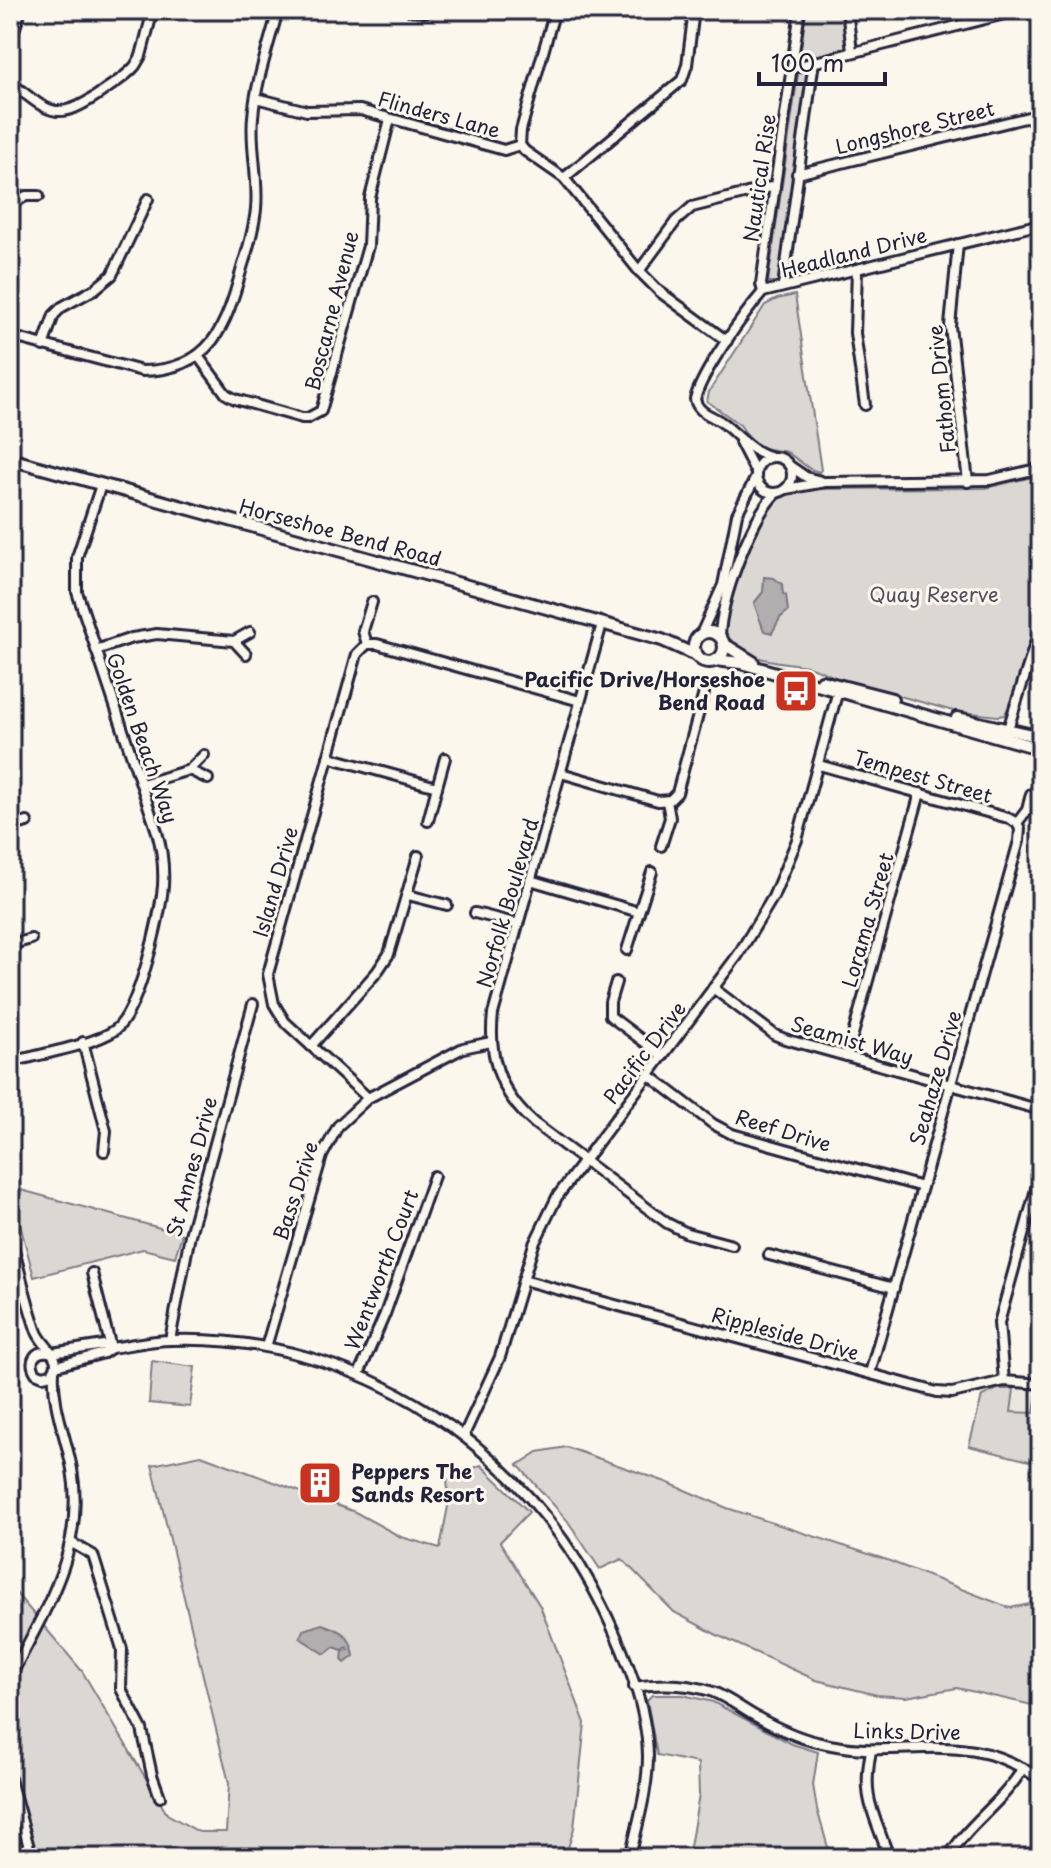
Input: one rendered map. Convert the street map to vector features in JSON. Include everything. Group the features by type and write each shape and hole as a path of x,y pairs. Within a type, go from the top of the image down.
{"street":[{"path":"10,39 20,10"},
{"path":"10,82 46,109 65,112 77,109 135,66 141,56 153,10"},
{"path":"10,337 142,371 170,368 198,356 218,334 229,314 252,233 256,209 253,121 278,10"},
{"path":"409,10 437,10"},
{"path":"520,145 521,130 555,10"},
{"path":"564,178 682,80 694,10"},
{"name":"Nautical Rise","path":"763,292 761,284 800,10"},
{"path":"847,10 852,51"},
{"path":"792,68 1020,10"},
{"name":"Nautical Rise","path":"783,286 814,61"},
{"name":"Flinders Lane","path":"256,98 307,111 351,109 498,149 520,145 564,178 639,271 660,292 727,341"},
{"name":"Longshore Street","path":"797,174 1041,114"},
{"name":"Boscarne Avenue","path":"198,356 219,388 235,399 302,418 321,411 368,246 370,198 390,119"},
{"path":"639,271 676,221 692,207 775,186"},
{"path":"10,205 26,196 39,196"},
{"path":"43,346 54,315 70,301 95,289 112,275 148,199"},
{"name":"Headland Drive","path":"772,457 754,450 720,421 699,409 695,399 727,341 763,292 1041,224"},
{"name":"Fathom Drive","path":"958,244 950,326 968,482"},
{"path":"857,269 855,333 865,405"},
{"name":"Headland Drive","path":"738,438 756,475"},
{"path":"825,482 806,477 782,459 772,457 760,464 737,514 723,585 694,648 698,656 706,661 741,663 950,716 1006,733 1041,749"},
{"name":"Horseshoe Bend Road","path":"10,459 662,640 698,656"},
{"path":"786,489 792,480 790,465"},
{"path":"715,660 721,656 724,607 738,564 761,512 776,493 825,482 990,480 1041,468"},
{"path":"756,475 761,487 776,493"},
{"name":"Golden Beach Way","path":"10,1062 111,1033 129,1014 160,910 163,883 160,844 81,609 77,557 101,485"},
{"name":"Island Drive","path":"368,1098 278,1014 268,974 357,654 367,644 363,631 372,602"},
{"name":"Norfolk Boulevard","path":"602,624 493,1014 491,1042 498,1072 515,1105 677,1229 732,1245"},
{"path":"1006,733 1041,626"},
{"path":"96,650 132,638 157,634 234,641 250,632"},
{"path":"700,635 711,632 740,656 758,664 839,688"},
{"name":"Horseshoe Bend Road","path":"662,640 700,635"},
{"path":"234,641 246,654"},
{"path":"367,644 377,644 580,701"},
{"name":"Pacific Drive","path":"464,1435 500,1357 545,1218 583,1160 752,935 773,897 797,840 839,688"},
{"path":"667,801 677,793 705,689"},
{"path":"1006,733 1041,737"},
{"path":"142,784 189,770 204,755"},
{"path":"328,757 437,787"},
{"path":"428,821 445,758"},
{"name":"Tempest Street","path":"819,765 1017,823"},
{"path":"189,770 208,779"},
{"path":"561,773 667,801"},
{"name":"Lorama Street","path":"847,1056 920,793"},
{"name":"Seahaze Drive","path":"870,1373 1019,841 1017,823 1027,810 1031,794"},
{"path":"661,846 670,818 667,801"},
{"path":"10,827 27,822"},
{"path":"311,1046 383,964 394,943 418,856"},
{"path":"627,950 652,872"},
{"path":"530,880 639,912"},
{"path":"408,895 447,905"},
{"path":"475,913 518,924"},
{"path":"10,945 31,939"},
{"path":"616,982 610,1002 610,1016 663,1056"},
{"name":"Seamist Way","path":"713,988 775,1035 1041,1110"},
{"name":"St Annes Drive","path":"170,1340 189,1238 253,1004"},
{"path":"83,1042 106,1131 104,1151"},
{"name":"Bass Drive","path":"266,1347 326,1146 347,1115 368,1098 463,1048 491,1042"},
{"name":"Reef Drive","path":"649,1075 713,1124 732,1134 922,1187"},
{"path":"1004,1381 999,1323 1041,1171"},
{"name":"Wentworth Court","path":"359,1374 385,1314 434,1176"},
{"path":"10,1235 38,1334 56,1359 55,1398 72,1467 76,1516 72,1543 55,1590 10,1678"},
{"path":"769,1255 894,1288"},
{"path":"92,1273 111,1348"},
{"name":"Rippleside Drive","path":"523,1280 937,1392 952,1393 1004,1381 1041,1384"},
{"path":"38,1334 32,1366 55,1398"},
{"path":"40,1375 47,1375 55,1369 111,1348 170,1340 210,1340 266,1347 359,1374 410,1400 464,1435 523,1491 568,1547 607,1615 634,1687 646,1731 648,1757 643,1801 630,1858"},
{"path":"35,1355 104,1345 111,1348"},
{"path":"72,1543 93,1555 122,1649 121,1689 142,1729 160,1797"},
{"name":"Links Drive","path":"634,1687 664,1684 703,1689 721,1695 797,1736 831,1746 871,1751 944,1746 988,1752 1041,1780"},
{"path":"871,1751 867,1791 871,1811 889,1858"},
{"path":"948,1858 965,1834 1009,1789 1023,1768"},
{"path":"10,1779 32,1858"}],"shaded area":[{"path":"764,577 774,578 782,584 783,594 786,595 788,611 772,633 764,631 754,603 763,592"},
{"path":"1014,1389 1037,1391 1034,1413 1011,1412"},
{"path":"322,1624 348,1638 354,1656 345,1663 342,1660 343,1651 349,1650 347,1647 342,1650 334,1647 325,1654 300,1638 303,1630"}],"green space":[{"path":"806,10 843,10 847,48 806,58 800,55"},
{"path":"805,69 809,71 779,282 768,282 798,74"},
{"path":"795,295 819,472 787,452 753,444 740,425 707,401 709,392 765,305"},
{"name":"Quay Reserve","path":"1041,475 1041,606 1005,715 953,711 836,678 807,666 762,659 742,651 726,635 735,588 750,547 772,504 784,496 807,489 986,488"},
{"path":"10,1187 182,1234 175,1257 143,1249 34,1277"},
{"path":"152,1361 195,1367 190,1407 149,1403"},
{"path":"998,1389 1014,1389 1011,1412 1034,1413 1037,1391 1041,1392 1041,1464 969,1446 982,1396"},
{"path":"566,1447 666,1482 727,1508 887,1560 1010,1608 1030,1604 1041,1591 1041,1707 957,1688 906,1697 877,1695 816,1680 674,1612 622,1559 600,1569 567,1520 518,1465 538,1452"},
{"path":"201,1455 355,1512 401,1537 440,1548 449,1501 447,1480 481,1465 529,1512 500,1542 540,1606 585,1723 574,1828 565,1858 10,1858 10,1586 82,1671 167,1814 199,1832 226,1832 229,1783 152,1465"},
{"path":"652,1695 683,1695 713,1702 792,1744 818,1752 813,1785 831,1858 688,1858 699,1795 698,1763 657,1755 647,1700"}],"place":[{"name":"Pacific Drive/Horseshoe Bend Road","path":"796,691"},
{"name":"Peppers The Sands Resort","path":"320,1483"}]}
